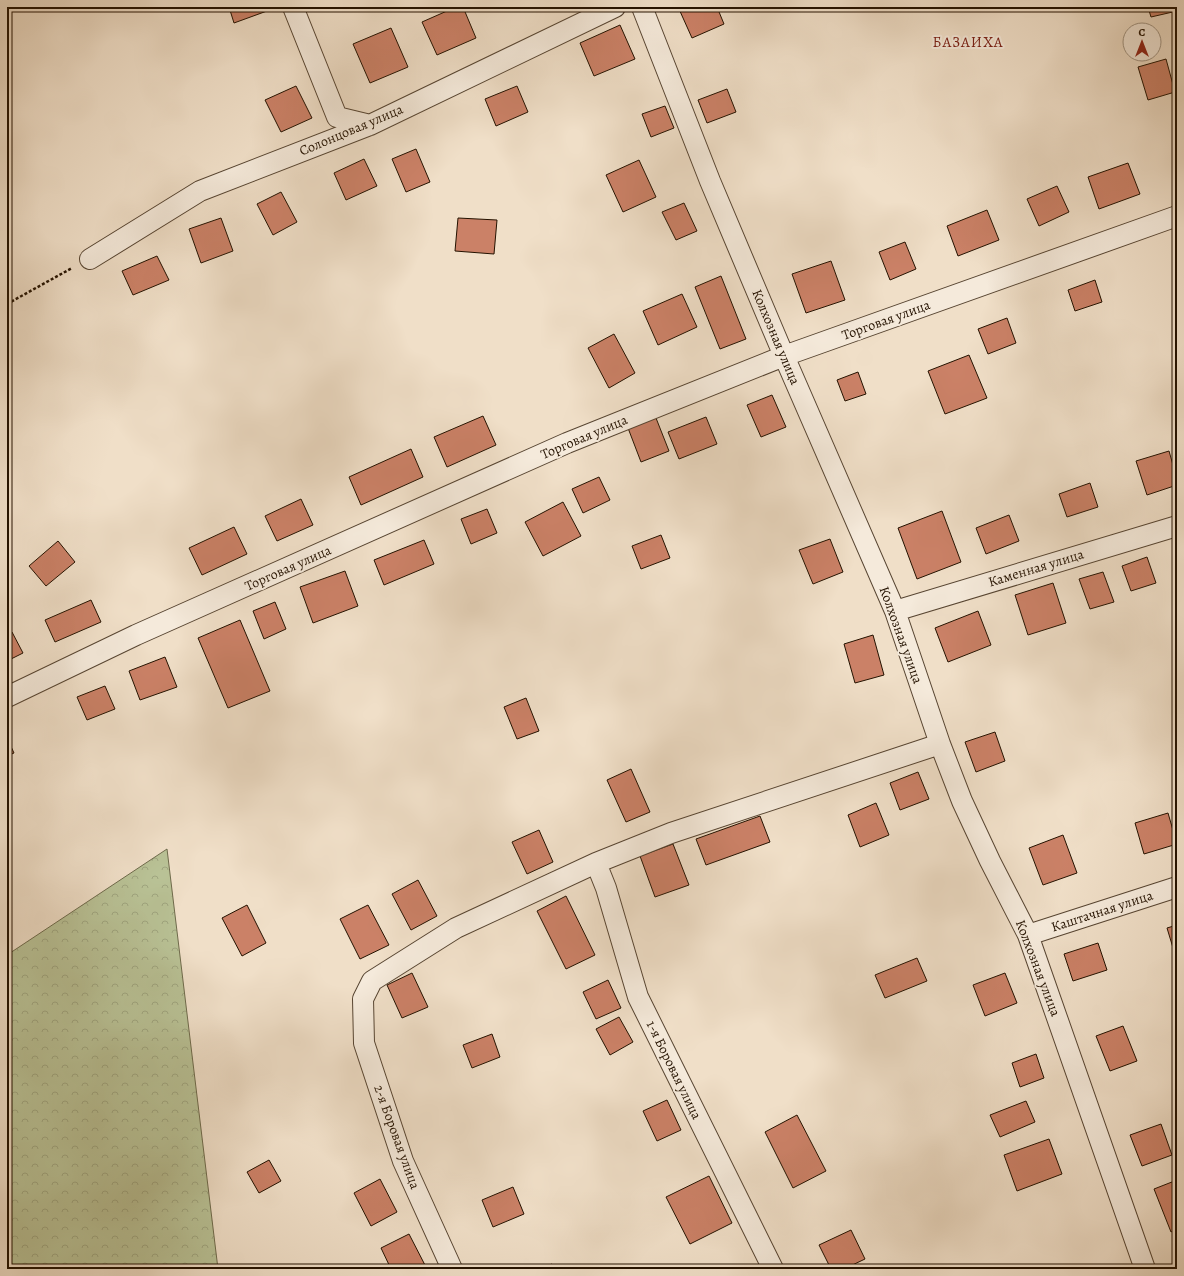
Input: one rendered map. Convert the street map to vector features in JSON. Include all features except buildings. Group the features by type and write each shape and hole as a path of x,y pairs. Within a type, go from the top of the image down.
{"street":[{"path":"293,7 337,117 370,125"},
{"name":"Солонцовая улица","path":"90,259 200,191 370,125 614,7"},
{"name":"Колхозная улица","path":"642,7 710,181 895,611 940,744 962,801 990,861 1028,935 1145,1269"},
{"name":"Торговая улица","path":"7,697 136,635 567,443 784,356 1177,216"},
{"name":"Каменная улица","path":"895,611 1177,526"},
{"path":"596,863 672,833 940,744"},
{"name":"2-я Боровая улица","path":"452,1269 403,1161 364,1043 363,999 372,981 456,928 596,863"},
{"name":"1-я Боровая улица","path":"596,863 606,888 638,997 773,1269"},
{"name":"Каштачная улица","path":"1028,935 1177,887"}],"path":[{"path":"7,304 90,259"}],"green space":[{"path":"167,849 218,1269 7,1269 7,955"}],"district":[{"name":"БАЗАИХА","path":"968,42"}]}
